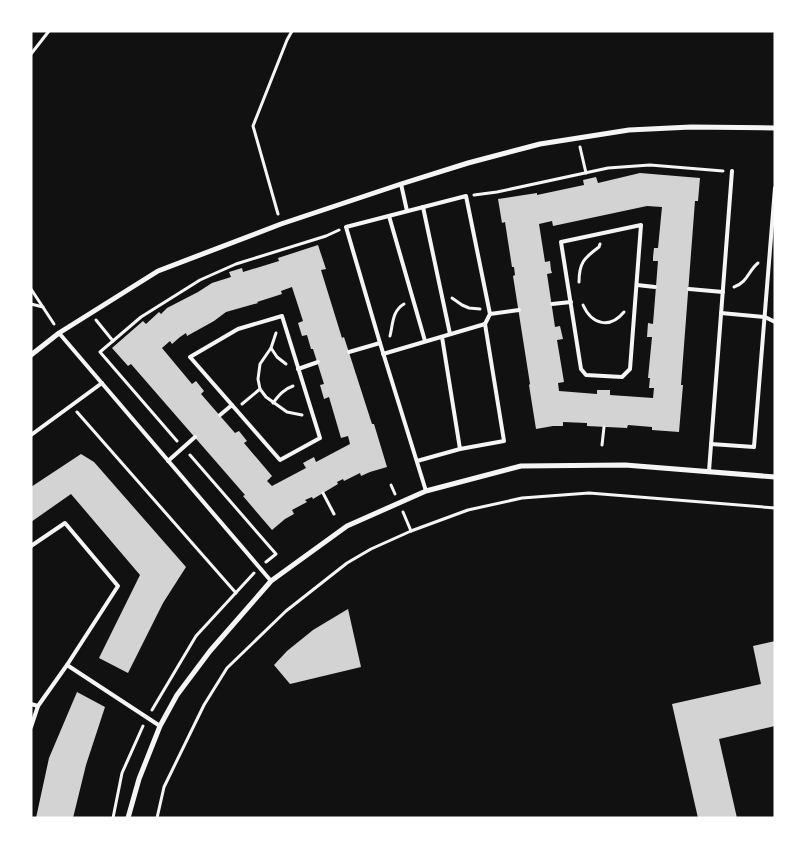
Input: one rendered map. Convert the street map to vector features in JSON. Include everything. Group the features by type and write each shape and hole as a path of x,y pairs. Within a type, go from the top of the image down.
{"street":[{"path":"31,355 59,333 158,271 281,224 468,163 540,144 629,130 691,127 775,128"},
{"path":"128,818 139,779 160,726 177,696 210,651 271,581 347,526 426,491 521,466 624,465 775,477"}],"lane":[{"path":"708,472 732,171"},
{"path":"402,184 407,211"},
{"path":"711,444 754,447 775,188"},
{"path":"417,461 460,449 504,441 485,324 490,312 466,196 346,227 426,491"},
{"path":"423,207 450,334"},
{"path":"389,216 425,342"},
{"path":"641,225 630,369 622,377 586,375 581,369 561,242 604,233 641,225"},
{"path":"637,285 655,287"},
{"path":"689,289 723,290"},
{"path":"552,304 570,302"},
{"path":"490,312 519,310"},
{"path":"721,314 765,317 775,322"},
{"path":"282,316 298,368 320,438 280,460 190,357 238,329 282,316"},
{"path":"383,354 485,324"},
{"path":"59,333 271,581"},
{"path":"442,336 460,449"},
{"path":"349,352 380,343"},
{"path":"298,368 318,362"},
{"path":"31,435 102,383"},
{"path":"220,416 232,405"},
{"path":"168,460 195,437"},
{"path":"31,546 65,523 118,586 68,665 38,706 31,727"},
{"path":"68,665 160,726"},
{"path":"31,704 38,706"}],"path":[{"path":"31,54 49,31"},
{"path":"281,224 253,126 292,31"},
{"path":"578,138 586,173"},
{"path":"466,196 497,192 608,168 650,165 732,171"},
{"path":"604,233 599,247 583,260 579,271 580,300 593,320 602,323 619,318 625,310"},
{"path":"723,290 741,285 753,267 758,263 769,262"},
{"path":"31,289 59,333"},
{"path":"442,296 454,299 469,308 490,312"},
{"path":"383,354 391,332 394,314 399,307 412,298"},
{"path":"570,302 580,300"},
{"path":"31,304 44,308"},
{"path":"282,316 271,348 260,364 258,380 260,389 273,403 287,412 302,415"},
{"path":"101,327 113,341"},
{"path":"273,403 288,387 302,382"},
{"path":"236,410 260,389"},
{"path":"71,406 236,593"},
{"path":"602,445 604,427"},
{"path":"391,485 396,496"},
{"path":"323,493 334,514"},
{"path":"157,818 164,787 204,705 227,668 286,611 346,563 371,549 411,531 468,510 522,498 589,493 775,508"},
{"path":"402,510 411,531"}],"building":[{"path":"640,173 700,178 698,201 695,201 679,432 652,430 652,427 628,425 627,428 587,426 587,423 563,422 563,426 536,429 513,276 515,275 514,267 512,267 505,222 502,223 498,199 537,193 537,195 584,185 583,180 596,177 598,183","holes":["647,206 662,207 658,248 654,248 653,257 653,261 658,261 653,324 648,323 647,337 652,337 648,378 650,378 649,388 654,388 653,398 610,395 610,390 597,390 597,394 559,391 558,383 564,382 557,340 563,339 560,326 555,327 547,274 552,273 550,261 545,262 539,224 552,221 553,226"]},
{"path":"318,245 326,269 321,270 342,338 344,337 387,467 361,476 360,473 344,481 343,479 337,482 338,484 313,499 312,497 305,500 307,502 292,510 294,514 272,530 243,496 245,495 131,364 128,366 112,348 143,321 146,324 159,312 161,314 167,308 212,283 231,277 229,272 242,268 243,272 279,261 278,258","holes":["292,287 303,321 298,323 302,336 307,335 311,349 313,349 324,384 320,385 324,399 329,397 341,438 348,436 350,444 316,462 314,457 303,463 306,468 272,486 267,481 272,476 244,443 247,441 239,431 235,433 201,394 204,391 196,381 192,384 162,348 170,341 172,344 186,333 187,336 226,312 282,294 281,291"]},
{"path":"81,454 94,462 186,567 163,603 128,673 99,658 140,575 71,494 31,522 31,487"},
{"path":"348,609 361,667 290,684 274,665 287,651 313,630"},
{"path":"775,641 775,726 719,739 737,818 698,818 672,704 761,684 753,646"},
{"path":"77,692 105,707 86,765 73,818 36,818 49,758"}]}
